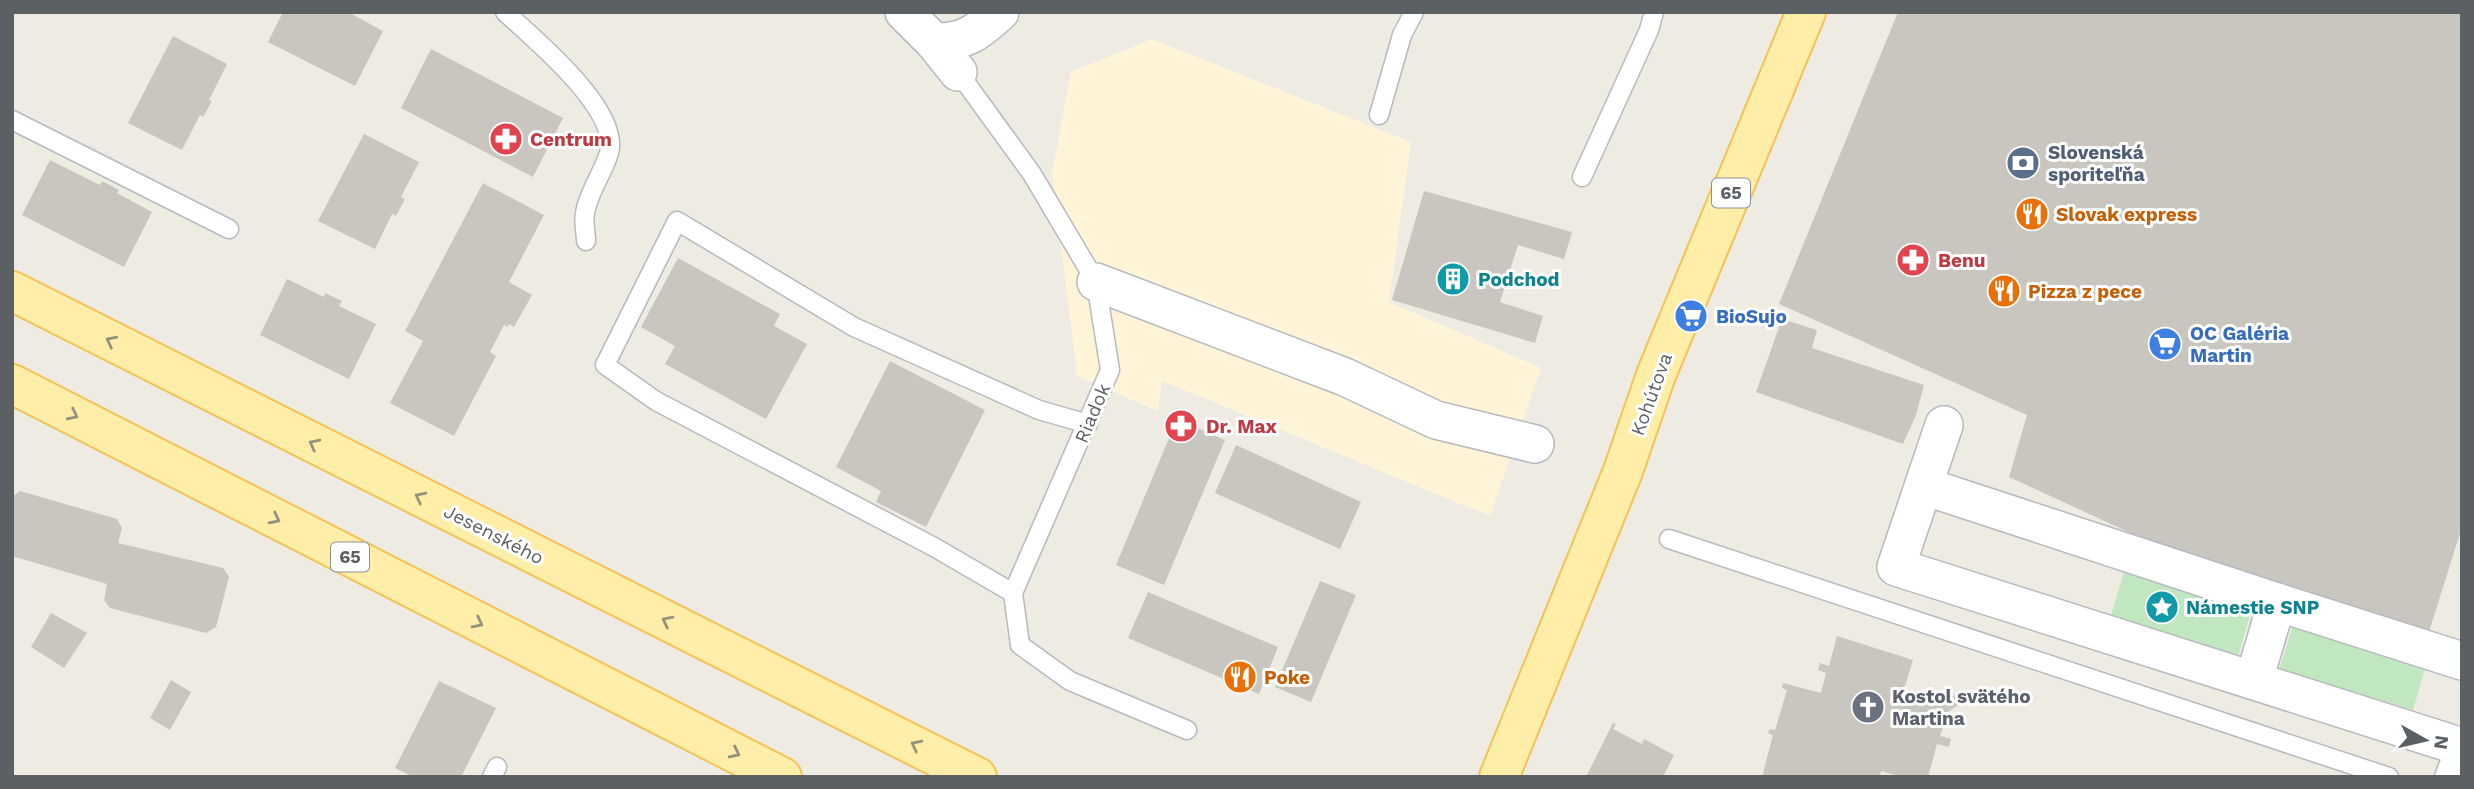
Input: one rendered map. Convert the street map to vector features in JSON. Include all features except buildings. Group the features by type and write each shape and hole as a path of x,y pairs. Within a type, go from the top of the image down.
{"main road":[{"name":"Kohútova","path":"1499,777 1623,471 1656,374 1806,12"},
{"name":"Jesenského","path":"12,291 977,777"},
{"name":"65","path":"12,384 782,777"}],"street":[{"path":"904,12 934,42 958,72"},
{"path":"934,42 954,43 990,21"},
{"path":"1096,282 1345,377 1436,420 1535,444"},
{"path":"1944,425 1896,567 2254,680 2459,765"},
{"path":"1924,486 2462,661"},
{"path":"2254,680 2277,602"}],"lane":[{"path":"505,12 564,67 588,95 604,120 610,149 584,214 586,241"},
{"path":"1379,115 1402,35 1414,12"},
{"path":"1582,177 1649,30 1654,12"},
{"path":"958,72 964,49 990,21"},
{"name":"Riadok","path":"958,72 1032,174 1096,282 1110,370 1013,593"},
{"path":"12,120 229,229"},
{"path":"1088,424 1039,410 854,327 677,221 605,365 656,401 934,547 1013,593 1020,645 1070,681 1187,730"},
{"path":"1669,539 2389,777"}],"shaded area":[{"path":"1152,39 1411,142 1389,302 1541,368 1490,516 1162,381 1158,411 1077,376 1052,174 1071,72"}],"green space":[{"path":"2125,569 2252,608 2238,657 2110,618"},
{"path":"2294,622 2427,662 2413,710 2279,670"}],"place":[{"name":"Centrum","path":"506,139"},
{"name":"Slovenská sporiteľňa","path":"2023,163"},
{"name":"Slovak express","path":"2032,214"},
{"name":"Benu","path":"1913,260"},
{"name":"Podchod","path":"1453,279"},
{"name":"Pizza z pece","path":"2004,291"},
{"name":"BioSujo","path":"1691,316"},
{"name":"OC Galéria Martin","path":"2165,344"},
{"name":"Dr. Max","path":"1181,426"},
{"name":"Námestie SNP","path":"2162,607"},
{"name":"Poke","path":"1240,677"},
{"name":"Kostol svätého Martina","path":"1868,707"}]}
